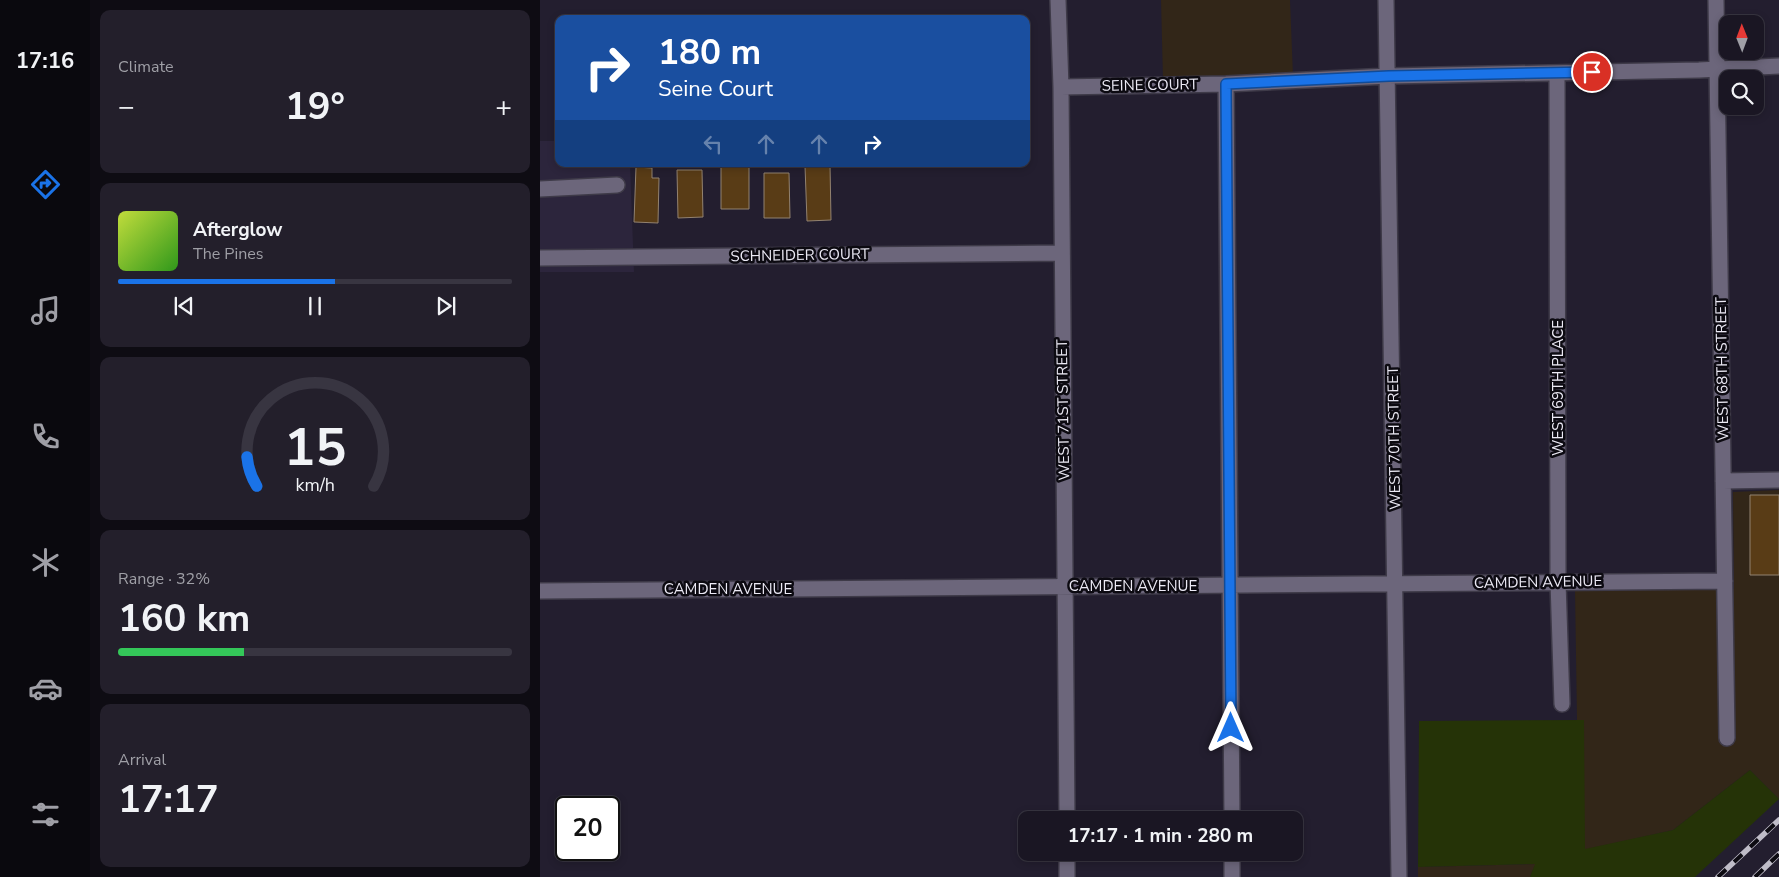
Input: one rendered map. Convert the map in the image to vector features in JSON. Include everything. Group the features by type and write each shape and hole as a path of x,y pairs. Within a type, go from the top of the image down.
{"street":[{"name":"WEST 71ST STREET","path":"1058,0 1061,87 1067,811"},
{"name":"WEST 70TH STREET","path":"1386,0 1389,76 1399,877"},
{"name":"WEST 68TH STREET","path":"1716,0 1727,738"},
{"name":"SEINE COURT","path":"1061,87 1226,84 1389,76 1779,66"},
{"name":"WEST 69TH PLACE","path":"1557,73 1558,582 1562,704"},
{"path":"1226,84 1232,811"},
{"path":"540,189 617,185"},
{"name":"SCHNEIDER COURT","path":"540,258 1061,253"},
{"path":"1723,481 1779,480"},
{"name":"CAMDEN AVENUE","path":"540,591 1725,581"},
{"path":"1067,861 1067,877"},
{"path":"1232,861 1232,877"}],"shaded area":[{"path":"1161,0 1290,0 1293,76 1163,80"},
{"path":"540,141 555,141 555,167 630,167 634,272 540,272"},
{"path":"1779,490 1779,799 1750,770 1673,830 1584,850 1584,720 1577,720 1575,590 1734,589 1733,492"},
{"path":"1536,864 1530,877 1418,877 1418,867"}],"green space":[{"path":"1584,720 1585,849 1673,830 1750,770 1779,799 1695,877 1530,877 1535,864 1418,867 1419,721"}],"building":[{"path":"636,167 652,168 652,178 659,178 658,223 634,222"},
{"path":"721,167 749,167 749,209 721,209"},
{"path":"805,167 830,167 831,220 807,221"},
{"path":"677,170 702,170 703,217 678,218"},
{"path":"764,173 789,173 790,218 764,218"},
{"path":"1750,495 1779,495 1779,575 1750,575"}],"railway":[{"path":"1718,877 1779,820"},
{"path":"1755,877 1779,854"}],"route":[{"path":"1231,728 1226,84 1389,76 1592,72"}]}
